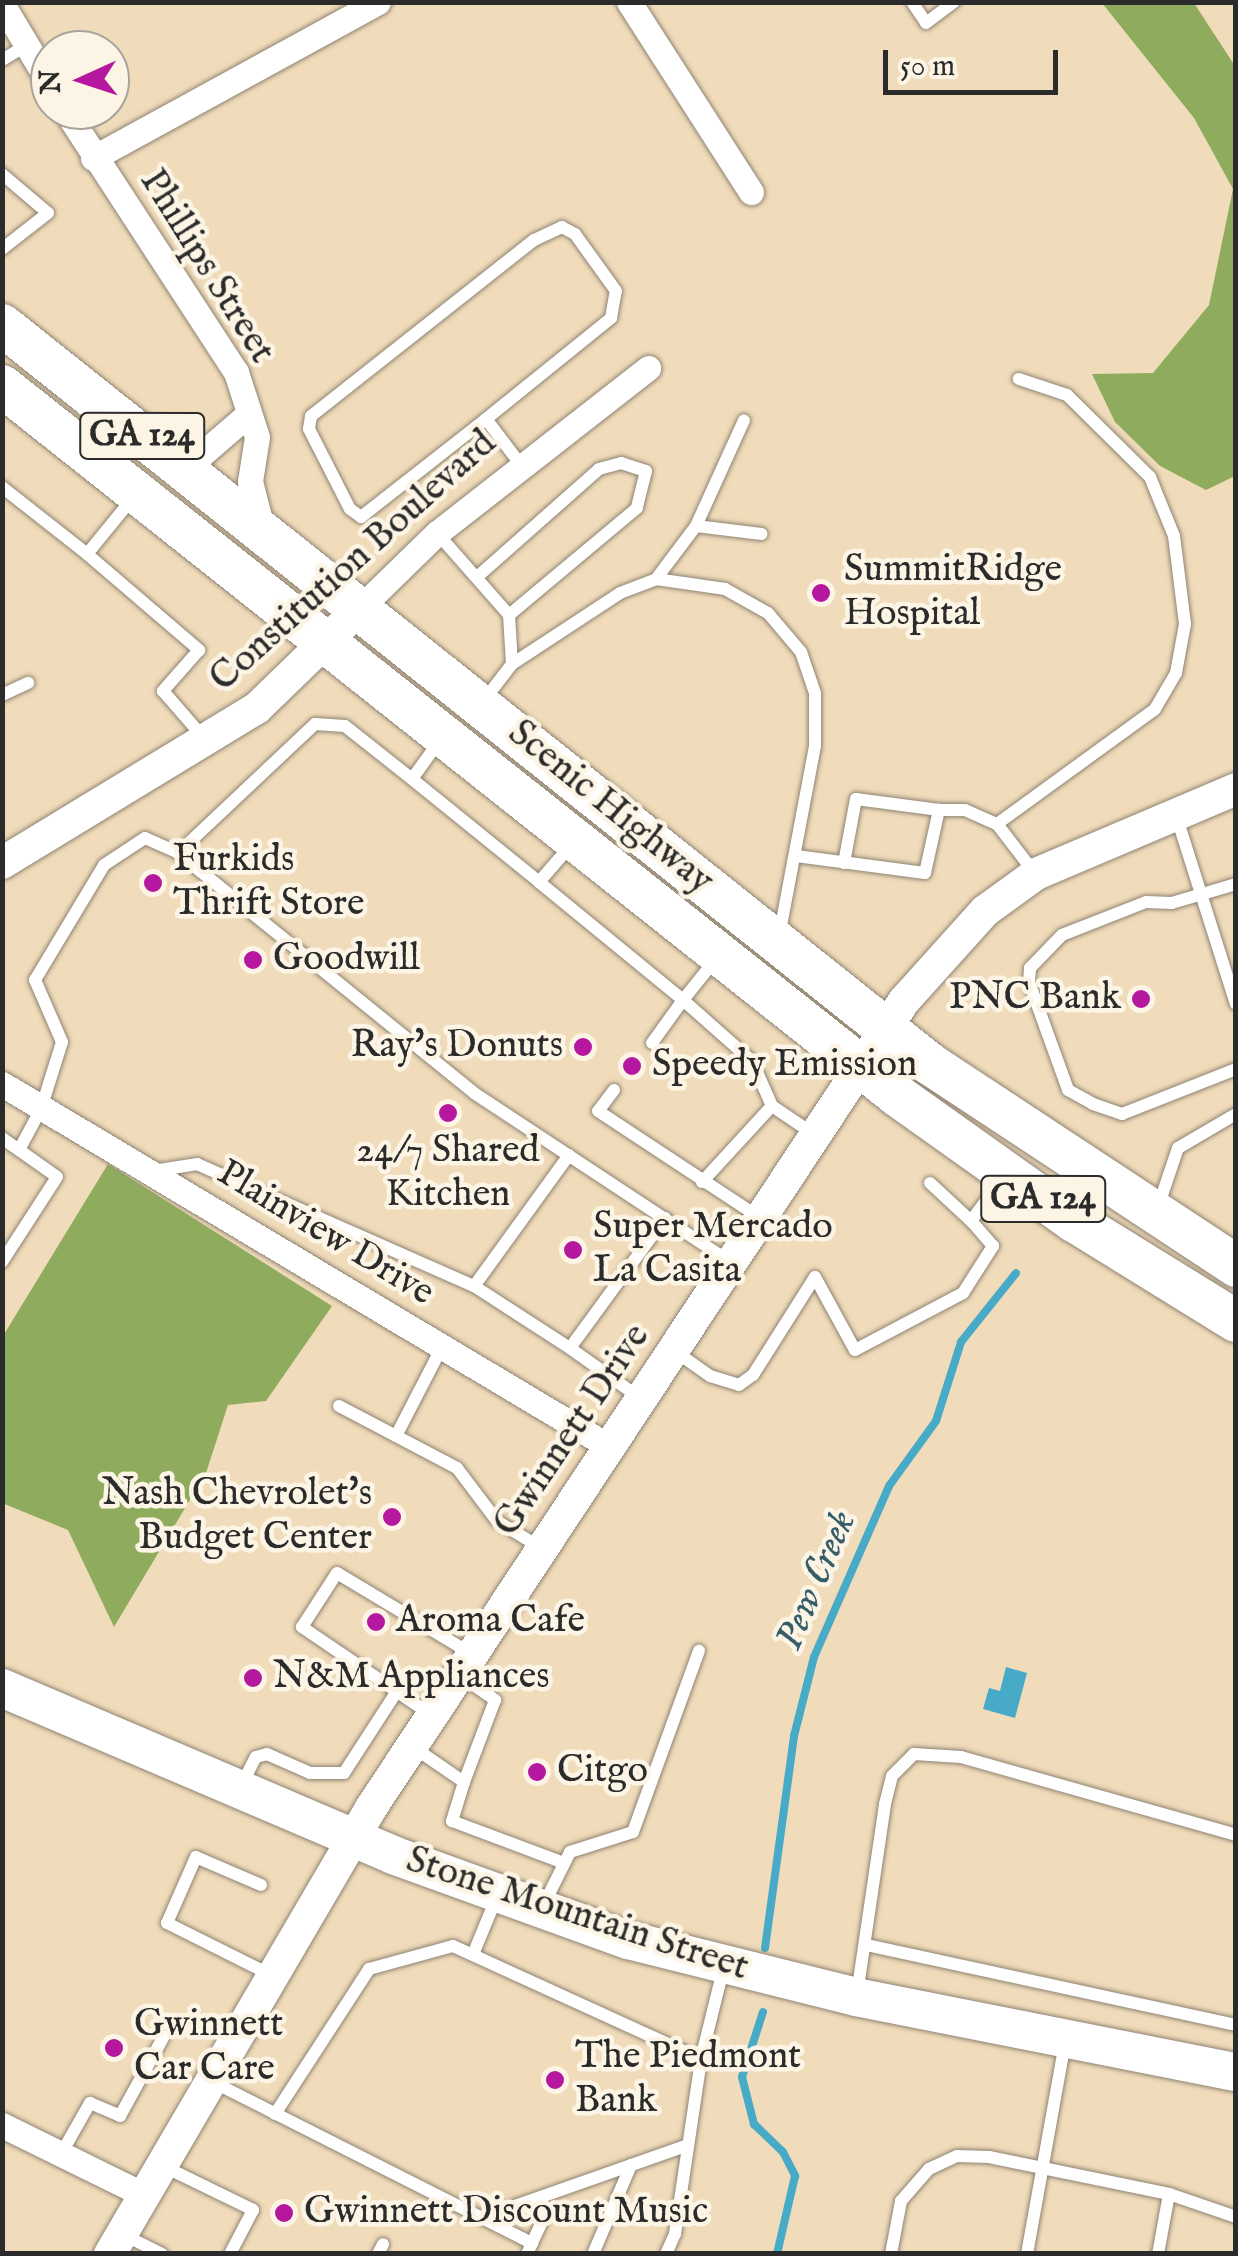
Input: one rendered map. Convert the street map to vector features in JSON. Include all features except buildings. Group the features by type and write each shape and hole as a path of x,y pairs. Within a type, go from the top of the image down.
{"highway":[{"name":"Scenic Highway","path":"2,325 885,1029 1157,1218 1236,1266"},
{"name":"Scenic Highway","path":"2,386 859,1064 1006,1174 1236,1321"}],"main road":[{"name":"Stone Mountain Street","path":"2,1688 352,1838 542,1908 724,1967 1236,2072"}],"street":[{"path":"93,158 378,2"},
{"path":"630,2 751,192"},
{"path":"2,4 30,49"},
{"name":"Phillips Street","path":"77,130 236,372 246,416 257,436 250,480 264,532"},
{"name":"Constitution Boulevard","path":"4,860 208,742 330,643 437,533 648,368"},
{"name":"Phillips Street","path":"165,454 202,454 246,416"},
{"name":"Gwinnett Drive","path":"115,2243 352,1838 885,1029 958,937 1036,874 1175,812 1236,790"},
{"name":"Plainview Drive","path":"2,1084 610,1447"},
{"path":"2,2125 142,2194"}],"lane":[{"path":"912,2 926,23 954,2"},
{"path":"2,60 28,45"},
{"path":"2,174 48,213 2,250"},
{"path":"562,227 576,234 616,291 611,318 486,419 361,518 350,509 310,428 322,402 534,240 562,227"},
{"path":"997,824 1155,709 1176,673 1185,624 1174,536 1150,477 1067,396 1019,379"},
{"path":"486,419 521,465"},
{"path":"656,579 696,526 744,420"},
{"path":"477,577 600,469 621,464 646,470 637,508 510,616"},
{"path":"2,487 199,650 162,691 208,742"},
{"path":"86,554 136,493"},
{"path":"696,526 762,534"},
{"path":"437,533 510,616 512,664"},
{"path":"481,705 512,664 620,593 656,579 725,589 768,613 800,652 815,693 814,746 778,940"},
{"path":"2,695 28,683"},
{"path":"178,853 315,724 345,726 683,1000 752,1061 772,1106 814,1134"},
{"path":"412,779 443,736"},
{"path":"844,864 856,798 965,810 997,824 1036,874"},
{"path":"796,856 925,873 938,810"},
{"path":"1175,812 1236,1004"},
{"path":"18,1150 42,1109 62,1042 36,980 104,865 145,838 178,853 474,1092 732,1263"},
{"path":"540,882 575,840"},
{"path":"1236,884 1202,895 1146,902 1062,935 1030,968 1029,982 1068,1090 1093,1104 1122,1114 1236,1069"},
{"path":"652,1043 720,954"},
{"path":"614,1090 598,1112 762,1218"},
{"path":"702,1182 772,1106"},
{"path":"1157,1218 1162,1179 1178,1148 1236,1114"},
{"path":"2,1138 57,1177 2,1262"},
{"path":"474,1286 570,1155"},
{"path":"147,1172 197,1164 474,1286 642,1399"},
{"path":"972,1220 1006,1174"},
{"path":"674,1350 739,1386 753,1375 814,1277 855,1350 963,1293 993,1246 972,1220 930,1183"},
{"path":"570,1348 664,1218"},
{"path":"396,1436 442,1347"},
{"path":"339,1406 457,1468 497,1521 543,1549"},
{"path":"432,1716 302,1626 336,1573 466,1665 495,1700 452,1821 564,1863"},
{"path":"542,1908 570,1852 634,1832 699,1651"},
{"path":"239,1791 256,1757 267,1754 310,1774 344,1773 397,1691"},
{"path":"412,1746 464,1782"},
{"path":"856,1997 892,1776 914,1754 961,1756 1236,1835"},
{"path":"261,1885 196,1857 167,1923 271,1975"},
{"path":"474,1952 499,1893"},
{"path":"866,1944 1236,2025"},
{"path":"276,2114 369,1969 452,1946 474,1952 701,2059"},
{"path":"666,2254 675,2234 701,2059 724,1967"},
{"path":"61,2154 90,2103 120,2116 164,2036"},
{"path":"1027,2254 1046,2168 1065,2039"},
{"path":"209,2080 480,2218 530,2248 544,2218 541,2197"},
{"path":"480,2218 688,2145"},
{"path":"891,2254 901,2201 928,2169 957,2156 1046,2168 1169,2194 1236,2218"},
{"path":"159,2164 254,2210 230,2254"},
{"path":"592,2254 630,2165"},
{"path":"1158,2254 1169,2194"},
{"path":"115,2243 162,2254"}],"green space":[{"path":"1102,3 1194,3 1235,66 1235,476 1206,490 1160,466 1115,422 1092,374 1153,373 1209,305 1233,189 1194,118"},
{"path":"108,1164 332,1306 266,1401 228,1405 206,1473 114,1627 68,1530 2,1503 3,1336"}],"water":[{"path":"1006,1667 1027,1673 1015,1718 983,1709 989,1688 1000,1691"}],"waterway":[{"name":"Pew Creek","path":"765,1948 794,1736 814,1657 889,1486 936,1421 961,1342 1016,1273"},
{"name":"Pew Creek","path":"763,2012 742,2077 754,2124 783,2152 795,2176 777,2254"}],"place":[{"name":"SummitRidge Hospital","path":"821,593"},
{"name":"Furkids Thrift Store","path":"153,883"},
{"name":"Goodwill","path":"253,960"},
{"name":"PNC Bank","path":"1141,999"},
{"name":"Ray's Donuts","path":"583,1047"},
{"name":"Speedy Emission","path":"632,1066"},
{"name":"24/7 Shared Kitchen","path":"448,1113"},
{"name":"Super Mercado La Casita","path":"573,1250"},
{"name":"Nash Chevrolet's Budget Center","path":"392,1517"},
{"name":"Aroma Cafe","path":"376,1622"},
{"name":"N&M Appliances","path":"253,1678"},
{"name":"Citgo","path":"537,1772"},
{"name":"Gwinnett Car Care","path":"114,2048"},
{"name":"The Piedmont Bank","path":"555,2080"},
{"name":"Gwinnett Discount Music","path":"284,2213"}]}
